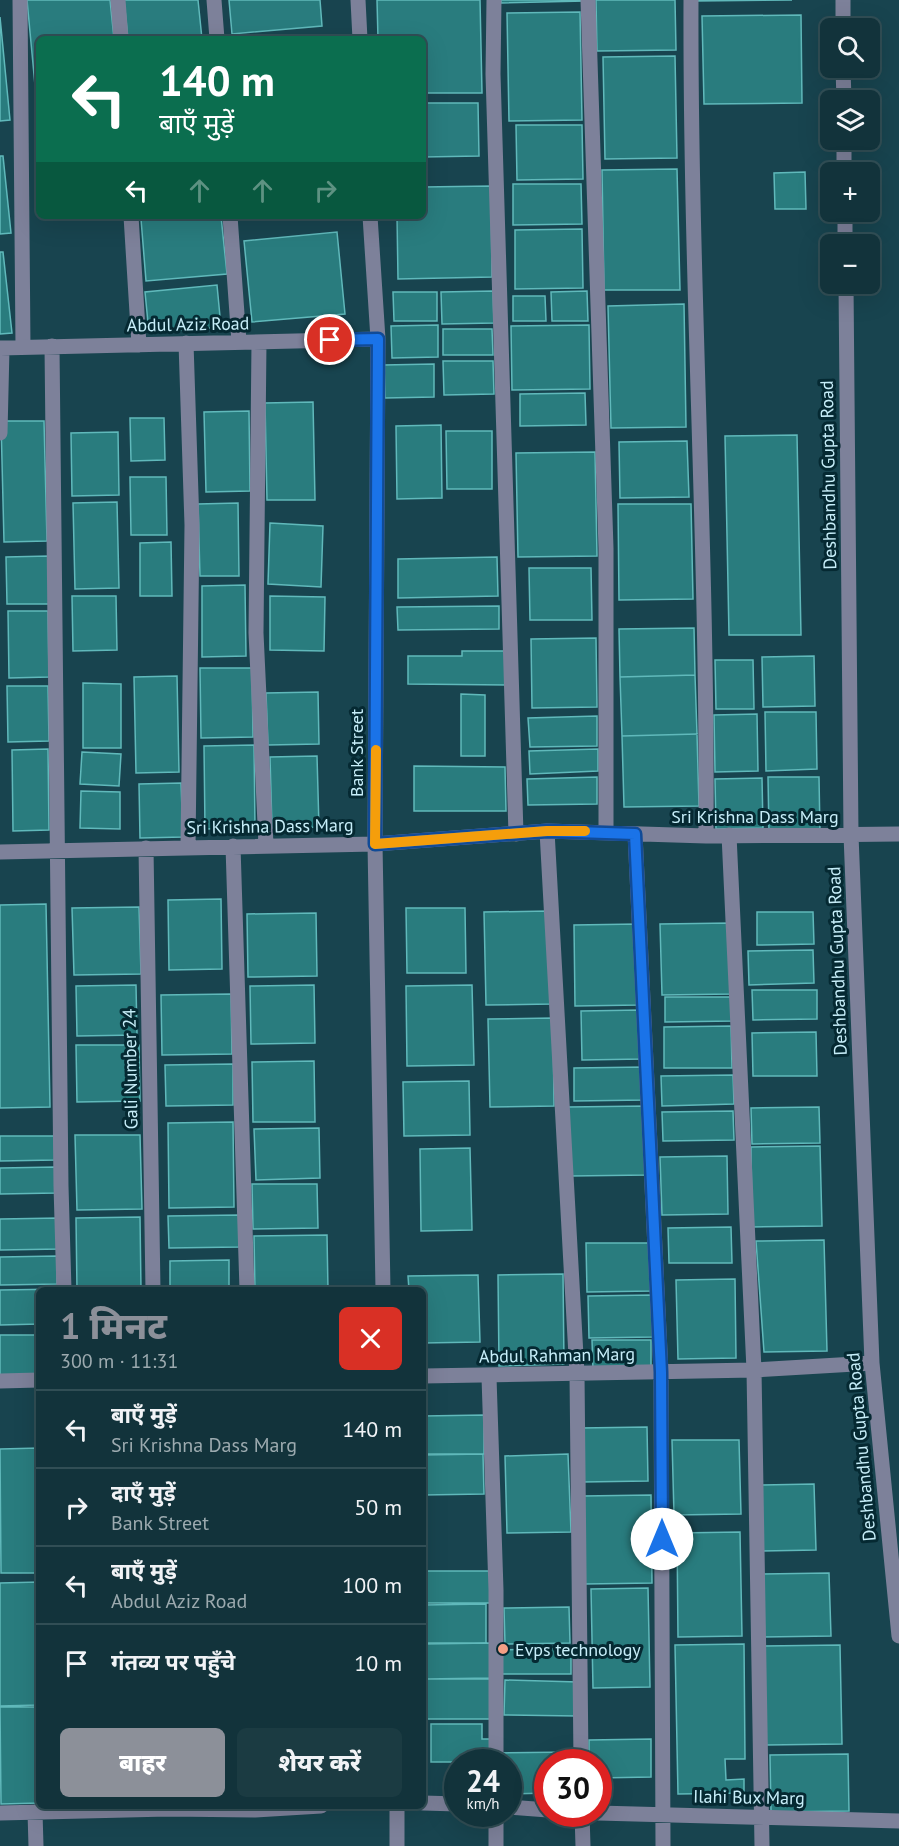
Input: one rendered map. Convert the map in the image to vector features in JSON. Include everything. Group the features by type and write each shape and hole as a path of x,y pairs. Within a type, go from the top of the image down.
{"street":[{"path":"20,0 23,347"},
{"path":"118,0 120,36"},
{"path":"214,0 217,36"},
{"path":"358,0 360,36"},
{"path":"494,0 494,133 516,834"},
{"path":"588,0 606,548 606,831"},
{"path":"691,0 694,264 703,506 706,836"},
{"path":"843,0 843,18"},
{"path":"131,219 139,345"},
{"path":"230,219 239,342"},
{"name":"Bank Street","path":"370,219 378,339 375,844 383,1287"},
{"name":"Deshbandhu Gupta Road","path":"846,294 851,836 872,1363 899,1635"},
{"name":"Abdul Aziz Road","path":"1,348 378,339"},
{"path":"259,342 256,633 266,845"},
{"path":"186,343 192,525 188,847"},
{"path":"52,346 64,1287"},
{"path":"0,433 1,348"},
{"path":"547,831 577,1374 581,1749"},
{"name":"Sri Krishna Dass Marg","path":"0,852 375,844 547,831 606,831 706,836 899,834"},
{"path":"635,834 661,1372 663,1846"},
{"path":"729,835 754,1370 762,1846"},
{"path":"233,846 247,1287"},
{"name":"Gali Number 24","path":"146,848 153,1287"},
{"name":"Abdul Rahman Marg","path":"426,1376 489,1377 754,1370 872,1363"},
{"path":"489,1377 496,1590 496,1749"},
{"path":"0,1381 36,1380"},
{"path":"426,1803 444,1804"},
{"path":"0,1813 75,1809"},
{"path":"397,1809 397,1846"},
{"path":"34,1812 36,1846"},
{"name":"Ilahi Bux Marg","path":"612,1813 899,1821"},
{"path":"496,1827 496,1846"},
{"path":"582,1827 583,1846"}],"building":[{"path":"27,0 110,0 114,36 36,36 36,96"},
{"path":"124,0 198,0 202,36 128,36"},
{"path":"229,0 320,0 322,26 232,34"},
{"path":"377,0 480,0 482,93 426,93 426,36 378,36"},
{"path":"501,0 583,0 584,1 501,3"},
{"path":"596,0 675,0 676,50 597,51"},
{"path":"696,0 792,0 696,1"},
{"path":"580,12 582,120 509,121 507,13"},
{"path":"801,15 802,103 704,104 702,16"},
{"path":"0,17 10,120 0,121"},
{"path":"675,56 677,158 605,159 603,57"},
{"path":"426,103 478,103 479,156 426,157"},
{"path":"516,125 582,125 583,179 517,180"},
{"path":"0,156 3,156 11,233 0,234"},
{"path":"677,169 680,290 604,290 602,170"},
{"path":"805,172 806,209 775,209 774,173"},
{"path":"513,184 581,184 582,224 513,225"},
{"path":"491,186 492,277 398,279 397,219 426,219 426,187"},
{"path":"141,219 221,219 227,274 146,281"},
{"path":"582,229 583,288 515,289 515,230"},
{"path":"337,232 345,314 252,322 244,241"},
{"path":"0,252 3,252 12,333 0,334"},
{"path":"217,285 221,327 149,333 145,292"},
{"path":"493,291 494,323 442,324 441,292"},
{"path":"587,291 588,321 552,321 551,292"},
{"path":"393,292 437,292 437,321 394,321"},
{"path":"513,296 545,296 546,321 513,321"},
{"path":"684,304 686,427 611,428 608,306"},
{"path":"438,325 438,357 392,358 391,326"},
{"path":"589,325 590,389 512,390 511,326"},
{"path":"443,329 492,329 493,355 443,355"},
{"path":"443,361 493,361 494,394 444,395"},
{"path":"434,364 434,397 385,398 384,365"},
{"path":"585,393 586,425 520,426 520,394"},
{"path":"313,402 315,500 267,500 265,403"},
{"path":"249,411 250,491 206,492 204,412"},
{"path":"130,418 164,418 165,460 131,461"},
{"path":"1,421 44,421 47,541 4,542"},
{"path":"441,425 442,498 397,499 396,426"},
{"path":"446,431 492,431 492,489 447,489"},
{"path":"118,432 119,495 72,496 71,433"},
{"path":"797,435 801,635 729,635 725,436"},
{"path":"687,441 689,497 620,498 619,442"},
{"path":"595,452 597,556 518,557 516,453"},
{"path":"130,477 166,477 167,535 131,535"},
{"path":"117,502 119,588 75,589 73,503"},
{"path":"238,503 239,576 200,576 198,504"},
{"path":"618,504 691,504 693,599 619,600"},
{"path":"270,523 323,526 321,587 268,584"},
{"path":"171,542 172,596 140,596 140,543"},
{"path":"49,556 50,604 7,604 6,557"},
{"path":"497,557 498,596 398,598 398,559"},
{"path":"529,568 591,568 592,620 530,620"},
{"path":"245,585 246,656 202,657 202,586"},
{"path":"72,596 116,596 117,650 73,651"},
{"path":"270,596 325,597 324,651 270,650"},
{"path":"499,606 499,629 398,630 397,607"},
{"path":"8,611 48,611 49,677 9,678"},
{"path":"694,628 695,675 620,677 619,629"},
{"path":"596,638 597,707 532,708 531,639"},
{"path":"462,651 507,651 507,685 408,684 408,656 462,656"},
{"path":"814,656 815,706 763,707 762,657"},
{"path":"715,660 753,660 754,709 716,709"},
{"path":"200,668 252,668 253,737 201,738"},
{"path":"695,675 697,734 622,736 620,677"},
{"path":"177,676 179,772 136,773 134,677"},
{"path":"83,683 121,684 121,748 83,748"},
{"path":"7,686 48,686 49,741 8,742"},
{"path":"318,692 319,744 268,745 266,693"},
{"path":"461,694 485,695 485,756 461,756"},
{"path":"765,712 816,712 817,769 766,771"},
{"path":"757,714 758,771 715,772 714,715"},
{"path":"597,716 597,746 530,747 528,718"},
{"path":"697,734 699,806 624,807 622,736"},
{"path":"254,745 255,828 205,829 204,746"},
{"path":"48,749 49,830 13,831 12,750"},
{"path":"598,749 598,771 530,774 529,751"},
{"path":"82,752 121,754 119,786 80,784"},
{"path":"317,756 319,827 272,828 270,757"},
{"path":"414,766 505,767 506,811 414,811"},
{"path":"597,777 597,804 528,805 527,779"},
{"path":"768,777 819,777 820,833 769,833"},
{"path":"762,778 763,828 716,829 715,779"},
{"path":"181,783 183,837 140,838 139,784"},
{"path":"81,791 120,792 120,829 80,828"},
{"path":"221,899 222,969 169,970 168,900"},
{"path":"46,904 50,1107 0,1108 0,905"},
{"path":"139,907 141,974 74,975 72,908"},
{"path":"406,908 465,908 466,973 407,973"},
{"path":"549,911 551,1004 486,1005 484,912"},
{"path":"757,912 813,912 814,944 757,945"},
{"path":"316,913 317,976 248,977 247,914"},
{"path":"731,923 732,994 662,995 660,924"},
{"path":"638,924 639,1005 575,1006 574,925"},
{"path":"813,950 814,983 749,985 748,951"},
{"path":"136,985 137,1035 77,1036 76,986"},
{"path":"314,985 315,1043 251,1044 250,986"},
{"path":"472,985 474,1065 407,1066 406,986"},
{"path":"752,990 817,990 817,1019 753,1020"},
{"path":"231,994 232,1054 162,1055 161,995"},
{"path":"665,997 732,997 733,1021 665,1022"},
{"path":"641,1010 642,1059 582,1060 581,1011"},
{"path":"553,1018 554,1106 490,1107 488,1019"},
{"path":"731,1026 732,1068 664,1068 664,1027"},
{"path":"816,1032 817,1076 753,1076 752,1033"},
{"path":"76,1045 139,1045 140,1101 77,1102"},
{"path":"314,1061 315,1122 253,1122 252,1062"},
{"path":"233,1064 233,1105 166,1106 165,1065"},
{"path":"645,1067 645,1100 574,1101 574,1068"},
{"path":"733,1075 734,1104 662,1106 661,1076"},
{"path":"469,1081 470,1135 404,1136 403,1082"},
{"path":"646,1106 648,1175 570,1176 568,1107"},
{"path":"819,1107 820,1143 752,1144 751,1108"},
{"path":"733,1111 734,1140 663,1141 662,1112"},
{"path":"233,1122 234,1207 169,1208 168,1123"},
{"path":"319,1128 320,1178 256,1180 254,1129"},
{"path":"75,1135 140,1135 142,1209 77,1210"},
{"path":"0,1136 54,1136 55,1160 0,1161"},
{"path":"820,1146 822,1226 752,1227 751,1147"},
{"path":"470,1148 472,1230 421,1231 420,1149"},
{"path":"727,1156 728,1214 662,1215 660,1157"},
{"path":"56,1167 56,1193 0,1194 0,1168"},
{"path":"252,1184 317,1184 318,1228 253,1229"},
{"path":"239,1215 239,1247 169,1248 168,1216"},
{"path":"140,1217 141,1287 77,1287 76,1218"},
{"path":"59,1218 60,1249 0,1250 0,1219"},
{"path":"731,1227 732,1263 669,1263 668,1228"},
{"path":"327,1235 328,1287 255,1287 254,1236"},
{"path":"824,1240 827,1351 764,1352 756,1241"},
{"path":"586,1243 651,1243 652,1291 587,1292"},
{"path":"57,1256 57,1284 0,1285 0,1257"},
{"path":"229,1260 229,1287 170,1287 170,1261"},
{"path":"563,1274 564,1364 499,1366 498,1275"},
{"path":"478,1275 480,1342 426,1343 426,1287 409,1287 408,1276"},
{"path":"735,1279 736,1358 678,1359 676,1280"},
{"path":"36,1289 36,1324 0,1325 0,1290"},
{"path":"652,1295 653,1337 589,1338 588,1296"},
{"path":"0,1335 36,1335 36,1379 0,1379"},
{"path":"592,1340 651,1340 651,1369 593,1370"},
{"path":"484,1415 484,1454 426,1454 426,1416"},
{"path":"647,1427 648,1481 582,1482 581,1428"},
{"path":"672,1440 739,1440 741,1514 674,1515"},
{"path":"36,1448 36,1573 1,1573 0,1449"},
{"path":"483,1454 484,1494 426,1495 426,1455"},
{"path":"568,1454 571,1532 507,1533 505,1456"},
{"path":"814,1484 816,1550 762,1551 760,1485"},
{"path":"651,1495 652,1583 585,1584 583,1496"},
{"path":"740,1532 742,1636 678,1637 677,1533"},
{"path":"426,1571 491,1571 491,1603 426,1603"},
{"path":"829,1573 831,1636 763,1637 761,1574"},
{"path":"36,1582 36,1705 0,1706 0,1583"},
{"path":"648,1588 650,1687 593,1688 591,1589"},
{"path":"486,1604 486,1643 426,1643 426,1605"},
{"path":"569,1607 570,1643 505,1644 504,1608"},
{"path":"490,1643 491,1678 426,1679 426,1644"},
{"path":"744,1644 745,1759 725,1759 726,1780 744,1779 744,1793 678,1794 675,1645"},
{"path":"840,1645 842,1744 766,1745 764,1646"},
{"path":"571,1648 571,1674 502,1674 502,1650"},
{"path":"426,1679 493,1679 493,1719 426,1719"},
{"path":"505,1680 578,1682 577,1716 504,1715"},
{"path":"0,1707 36,1707 36,1803 1,1804"},
{"path":"431,1724 482,1724 482,1739 492,1739 492,1749 444,1749 444,1762 431,1762"},
{"path":"651,1739 651,1777 612,1778 612,1749 589,1749 589,1740"},
{"path":"522,1753 534,1753 534,1793 522,1794"},
{"path":"848,1754 849,1811 771,1812 770,1755"}],"slow traffic":[{"path":"376,750 375,844 547,831 585,831"}],"place":[{"name":"Evps technology","path":"503,1649"}],"route":[{"path":"330,340 378,339 375,844 547,831 606,831 635,834 661,1372 662,1539"}]}
